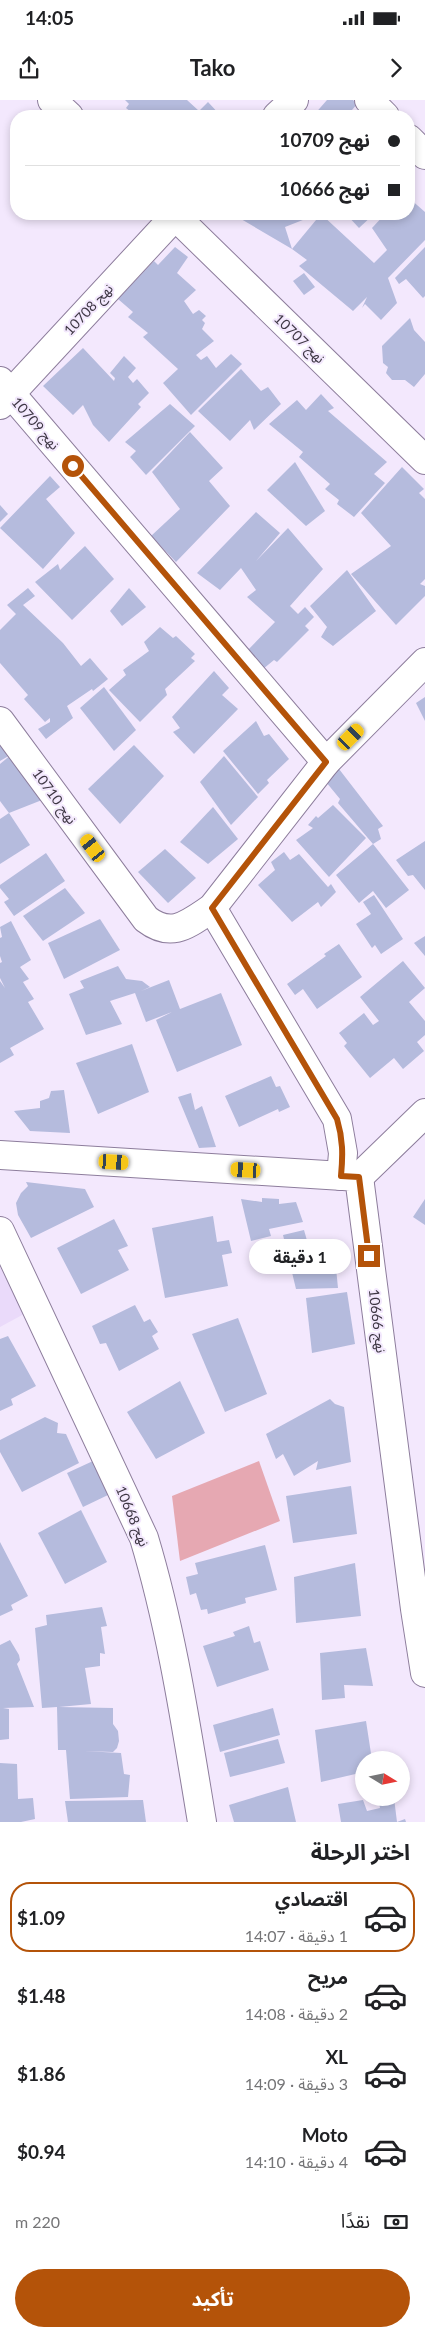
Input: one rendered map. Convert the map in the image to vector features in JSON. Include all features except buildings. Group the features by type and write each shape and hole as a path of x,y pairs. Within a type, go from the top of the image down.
{"street":[{"path":"52,100 63,110"},
{"path":"283,110 294,100"},
{"path":"369,100 380,110"},
{"path":"415,145 425,155"},
{"name":"نهج 10708","path":"4,393 169,220"},
{"name":"نهج 10707","path":"181,220 425,460"},
{"name":"نهج 10709","path":"4,393 326,762"},
{"path":"212,908 326,762 425,662"},
{"name":"نهج 10710","path":"0,721 146,919 157,927 168,930 179,928 212,908"},
{"name":"نهج 10666","path":"212,908 337,1119 342,1134 343,1152 350,1176 425,1673"},
{"path":"0,1155 350,1176 425,1113"},
{"name":"نهج 10668","path":"0,1231 144,1538 158,1584 172,1644 202,1822"}],"shaded area":[{"path":"0,1267 24,1314 0,1327"},
{"path":"259,1461 280,1521 180,1561 172,1496"}],"route":[{"path":"73,466 326,762 212,908 337,1119 342,1134 341,1176 359,1177 369,1256"}]}
